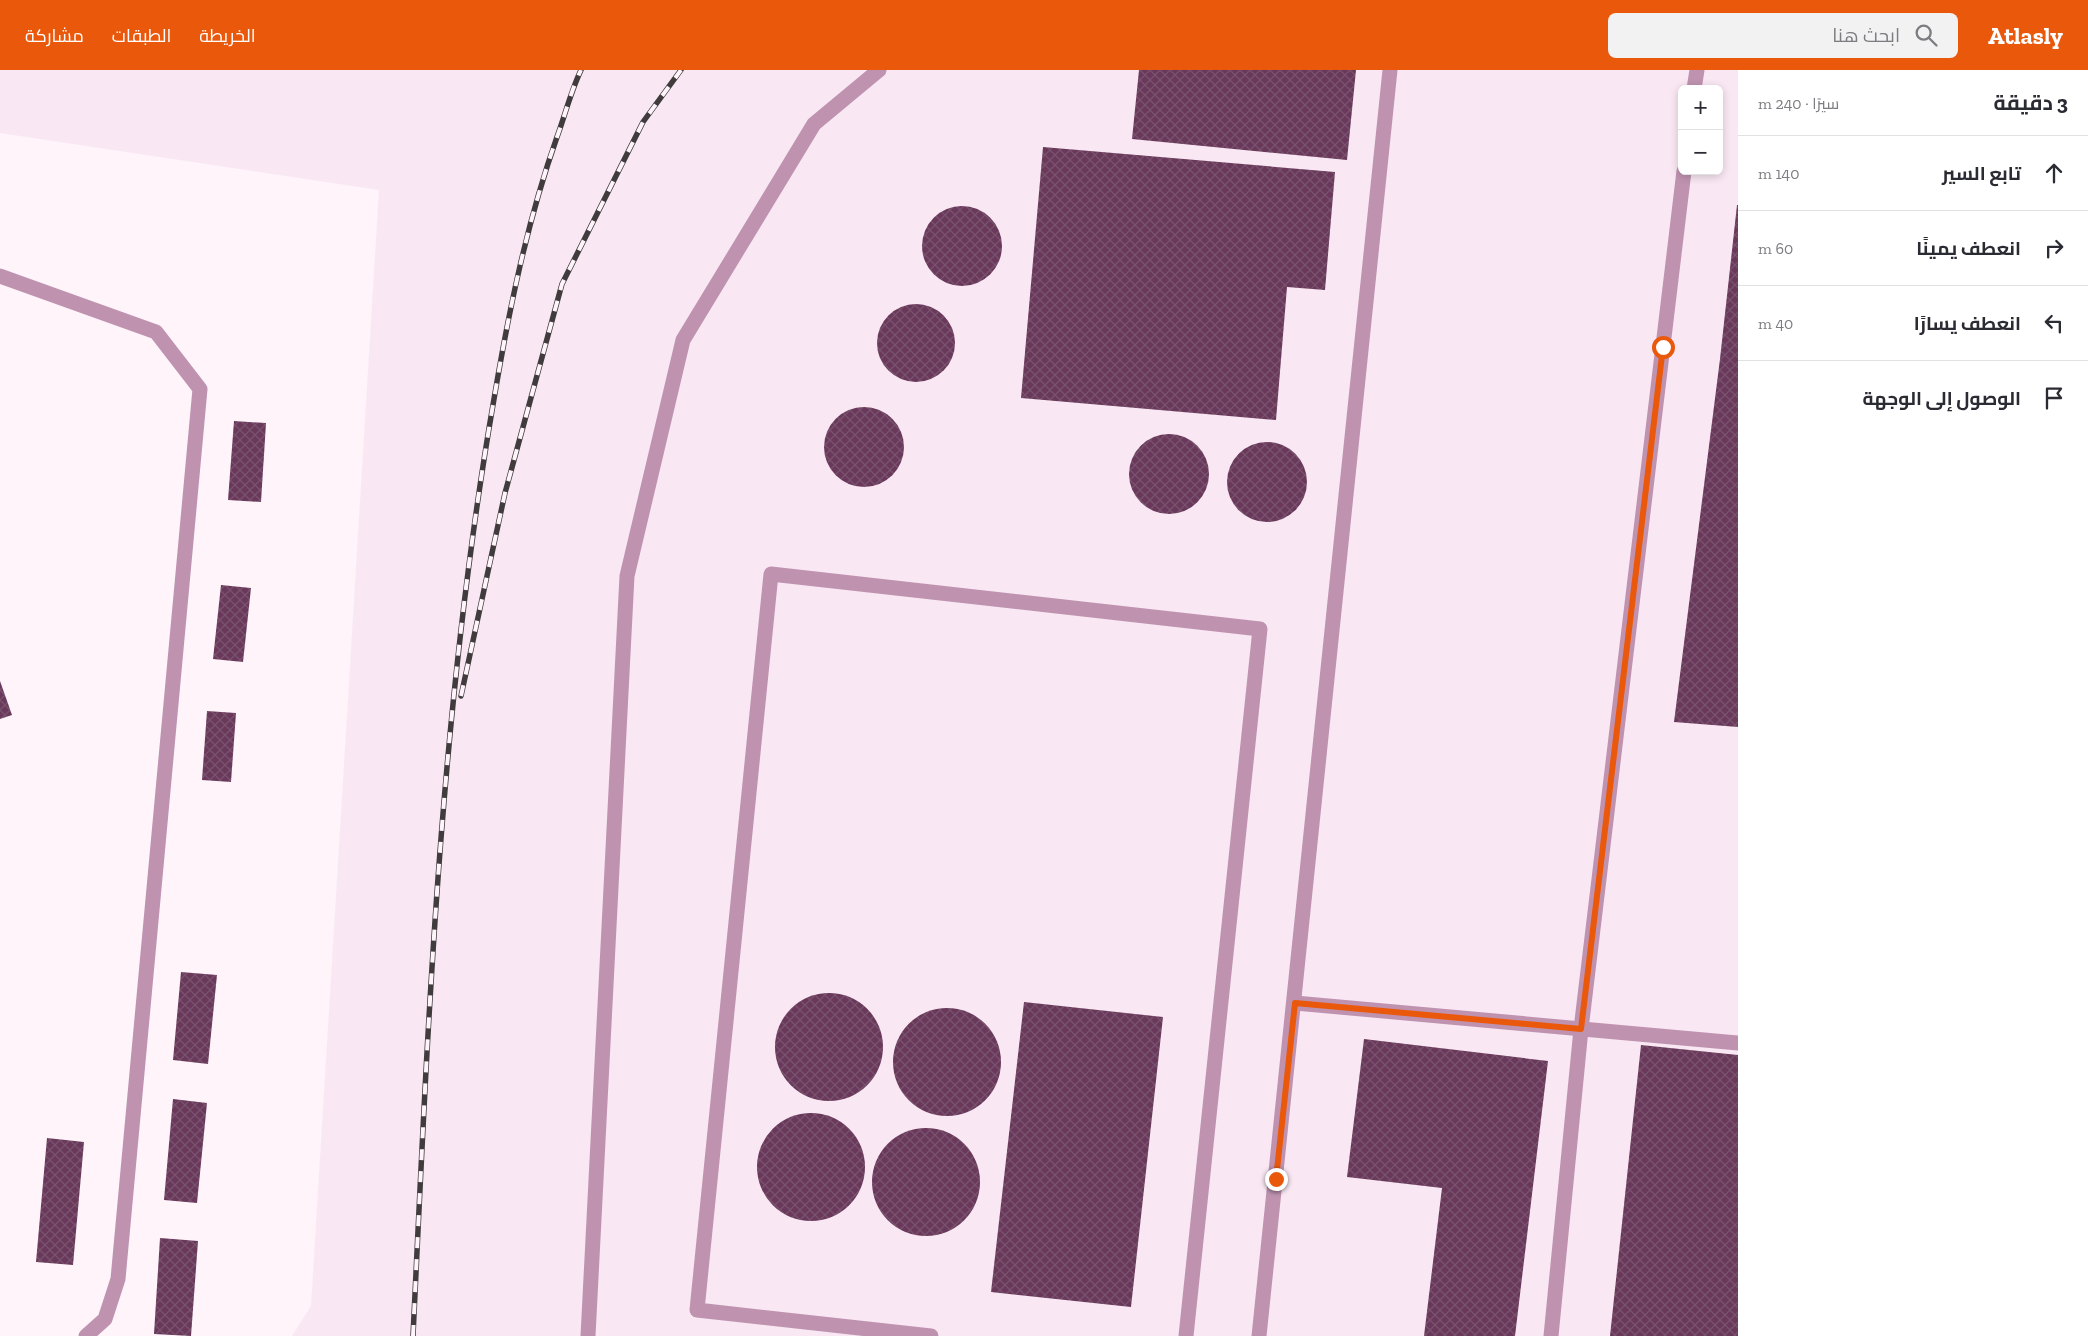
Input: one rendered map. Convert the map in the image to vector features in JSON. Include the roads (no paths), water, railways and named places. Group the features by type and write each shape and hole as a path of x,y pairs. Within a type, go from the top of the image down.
{"lane":[{"path":"588,1336 627,576 682,340 814,124 879,70"},
{"path":"1259,1336 1295,1003 1390,70"},
{"path":"1694,85 1696,70"},
{"path":"1552,1336 1581,1029 1684,175"},
{"path":"0,276 156,332 200,389 118,1280 105,1318 86,1336"},
{"path":"931,1336 697,1310 771,574 1260,629 1186,1336"},
{"path":"1295,1003 1738,1043"}],"railway":[{"path":"413,1336 424,1101 439,866 461,632 476,515 494,399 520,266 546,169 581,70"},
{"path":"461,696 505,493 562,284 643,122 681,70"}]}
